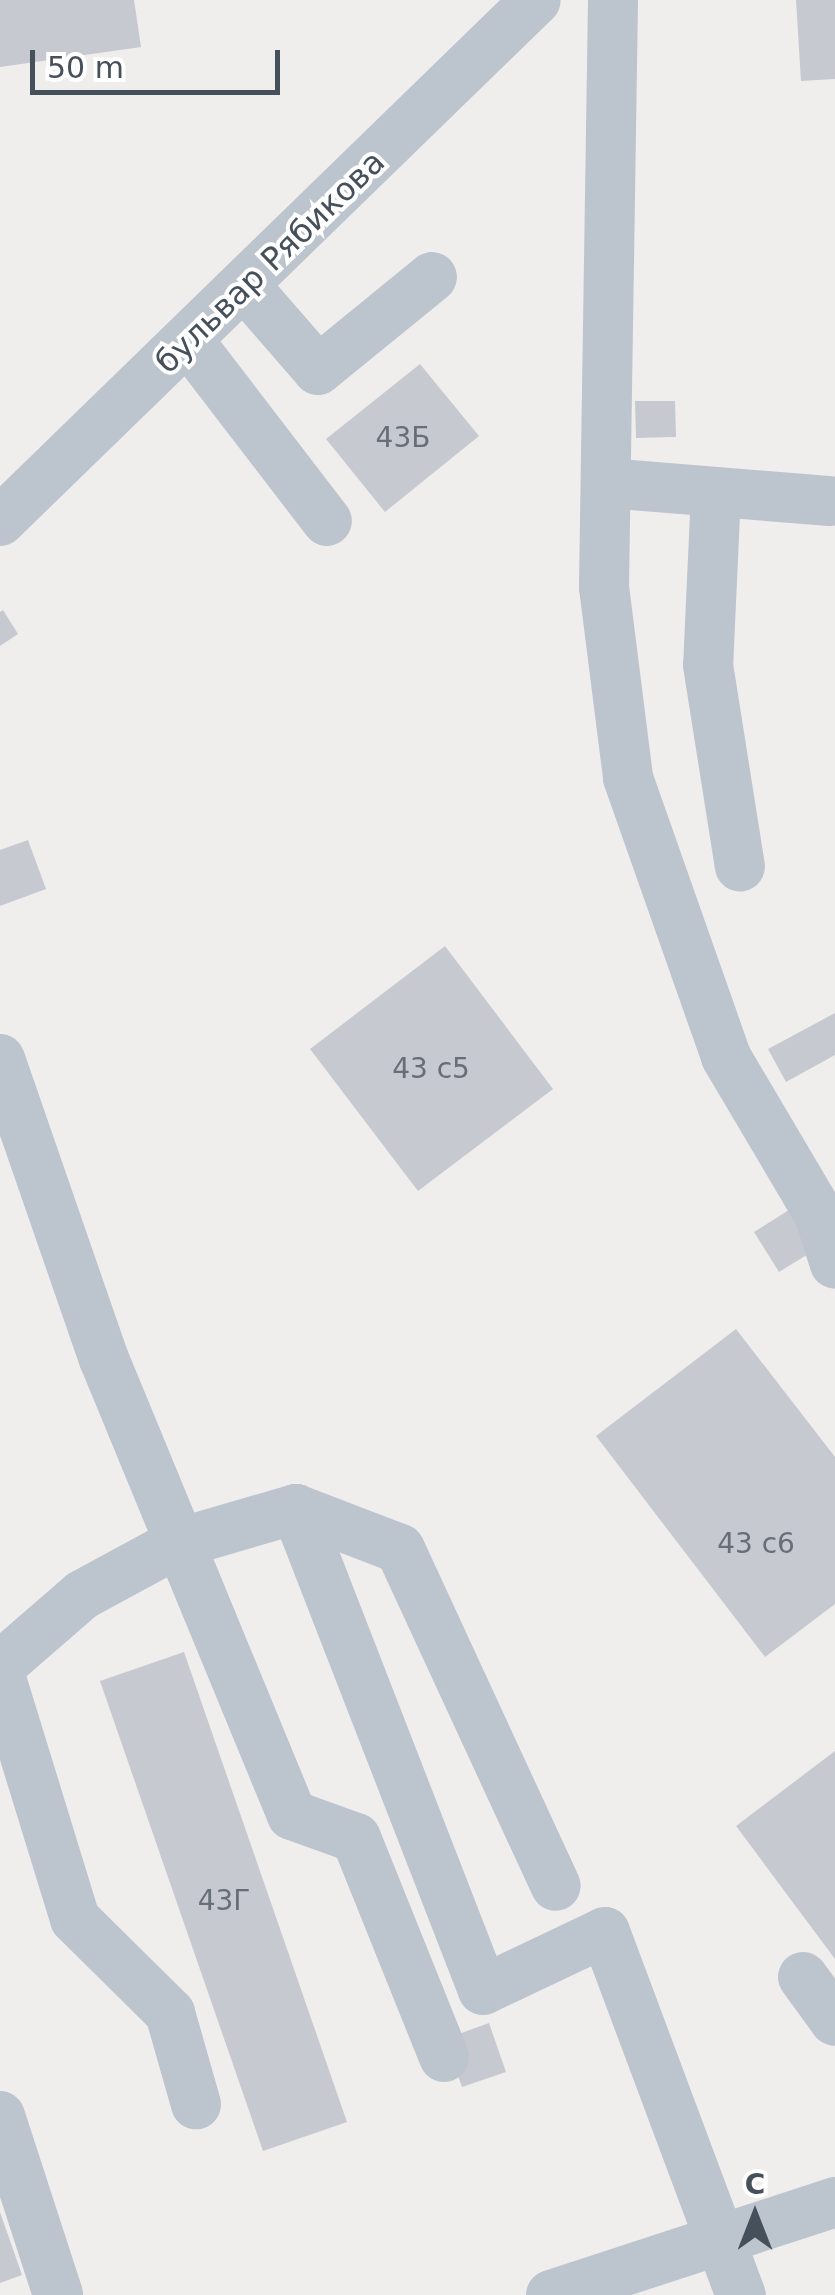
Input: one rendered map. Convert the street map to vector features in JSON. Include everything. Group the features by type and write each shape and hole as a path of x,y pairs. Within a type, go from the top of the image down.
{"street":[{"name":"бульвар Рябикова","path":"0,520 536,0"},
{"path":"613,0 604,587 628,778 726,1057 821,1187 835,1264"},
{"path":"245,286 318,370 432,277"},
{"path":"188,340 327,521"},
{"path":"606,483 830,501"},
{"path":"716,492 708,664 740,866"},
{"path":"0,1059 11,1131 176,1544 292,1815 356,1838 444,2057"},
{"path":"296,1509 483,1990 605,1932 740,2295"},
{"path":"0,1666 82,1595 176,1544 296,1509 400,1548 556,1886"},
{"path":"0,1675 75,1918 170,2013 196,2104"},
{"path":"803,1977 835,2022"},
{"path":"0,2116 58,2295"},
{"path":"551,2295 835,2202"}],"building":[{"path":"0,0 134,0 141,47 0,67"},
{"path":"796,0 835,0 835,79 801,81"},
{"path":"420,364 479,436 385,512 326,439"},
{"path":"635,401 675,401 676,437 636,438"},
{"path":"3,610 18,634 0,646 0,612"},
{"path":"28,840 46,889 0,906 0,850"},
{"path":"445,946 553,1089 418,1191 310,1049"},
{"path":"835,1013 835,1055 786,1082 768,1049"},
{"path":"792,1208 818,1248 779,1272 754,1232"},
{"path":"736,1329 835,1457 835,1604 765,1657 596,1436"},
{"path":"184,1652 347,2122 263,2151 100,1681"},
{"path":"835,1751 835,1959 736,1826"},
{"path":"489,2023 506,2072 462,2087 445,2039"},
{"path":"0,2212 22,2275 0,2283"}]}
